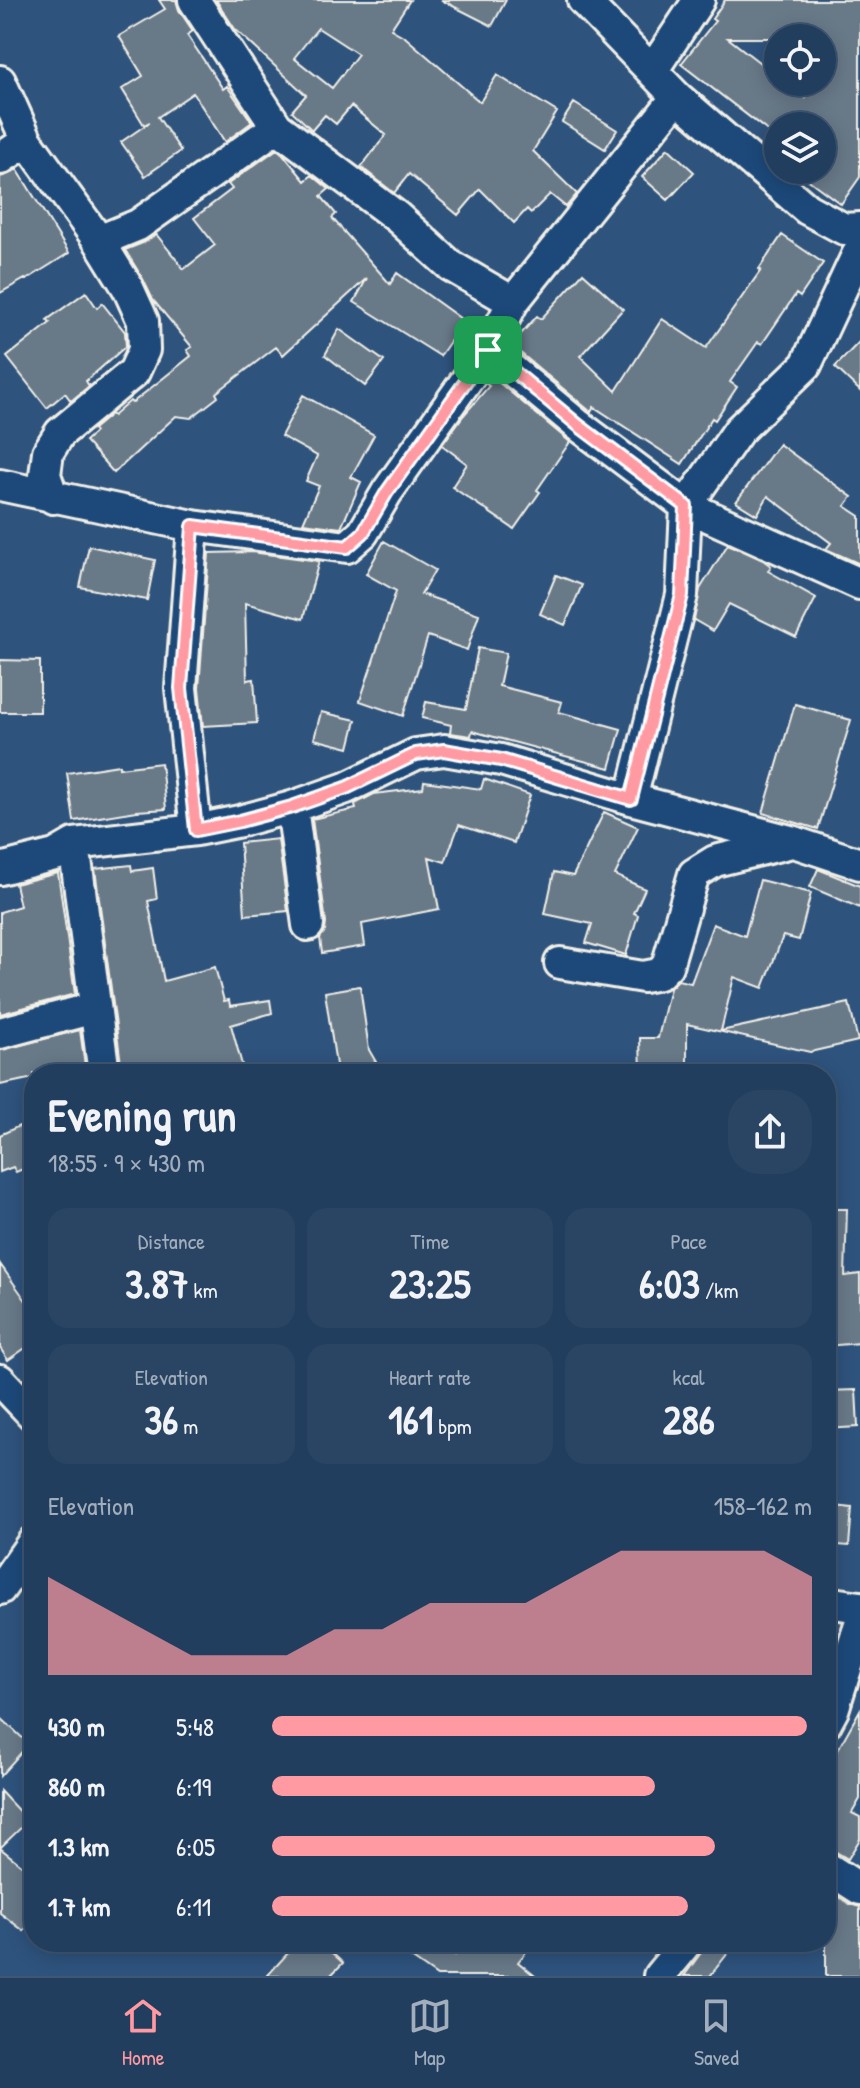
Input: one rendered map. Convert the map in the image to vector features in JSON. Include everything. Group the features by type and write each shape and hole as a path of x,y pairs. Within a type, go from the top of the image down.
{"street":[{"path":"194,0 277,127 397,217 451,266 513,302"},
{"path":"583,0 677,97 807,209 844,229 860,228"},
{"path":"652,71 699,0"},
{"path":"0,81 27,141 99,241 128,288 143,321 144,350 134,372 60,433 48,452 45,475 53,498"},
{"path":"0,485 193,526 347,547 363,533 387,492 488,350 513,302 677,97"},
{"path":"99,241 138,225 277,127"},
{"path":"0,159 27,141"},
{"path":"631,799 682,595 686,506 739,430 806,365 860,249"},
{"path":"488,350 578,425 686,506 860,584"},
{"path":"193,526 181,688 196,830"},
{"path":"0,869 55,855 74,844 196,830 240,821 346,788 416,754 444,750 501,760 631,799 794,842 860,864"},
{"path":"292,807 308,925"},
{"path":"710,820 715,861"},
{"path":"560,963 643,977 659,974 667,966 694,874 715,861 794,842"},
{"path":"74,844 102,1064"},
{"path":"0,1033 94,1008"},
{"path":"0,1380 24,1405"},
{"path":"0,1589 24,1555"},
{"path":"836,1603 860,1607"},
{"path":"836,1700 860,1624"},
{"path":"836,1873 860,1889"},
{"path":"659,1976 679,1952"}],"building":[{"path":"159,0 176,0 193,31 187,35 223,89 227,86 252,122 225,142 193,93 158,117 181,151 145,176 121,142 150,122 144,125 122,89 143,76 119,36 165,9"},
{"path":"216,0 410,0 391,29 405,37 480,102 497,75 557,112 533,151 577,194 566,207 550,194 531,213 527,209 514,223 480,189 458,215 409,174 394,193 361,167 386,135 351,106 336,124 325,115 312,130 292,111 306,95 235,29","holes":["318,28 358,54 332,88 294,58"]},
{"path":"441,0 506,0 492,26"},
{"path":"725,0 860,0 860,177 841,204 814,184 836,184 836,112 764,112 764,128 681,64 715,21 712,19"},
{"path":"574,103 617,130 605,149 562,122"},
{"path":"668,148 694,172 668,200 642,177"},
{"path":"277,149 305,181 312,175 329,189 321,196 336,214 332,218 390,284 397,273 464,321 440,356 354,302 367,278 283,355 276,347 216,393 218,397 191,418 176,416 114,473 85,441 95,432 93,429 111,414 113,416 130,401 132,403 191,356 187,350 192,347 153,300 125,250 156,234 184,269 215,245 194,218 232,189 228,184"},
{"path":"17,169 69,253 0,293 0,177"},
{"path":"782,235 823,263 800,297 796,294 762,344 758,342 730,382 737,387 682,464 594,407 591,412 511,345 537,316 541,319 583,273 623,309 580,356 616,391 662,319 706,348"},
{"path":"86,292 97,308 102,303 125,332 126,346 86,381 89,386 71,401 65,393 47,408 7,357 50,323 47,320"},
{"path":"339,329 384,361 365,386 325,355"},
{"path":"860,341 860,391 835,367"},
{"path":"491,376 570,442 514,529 452,487 467,464 442,445 489,386 486,384"},
{"path":"303,395 374,435 351,477 361,482 341,528 303,523 319,486 306,481 317,456 281,436"},
{"path":"779,444 852,497 845,506 860,516 860,564 826,549 831,543 768,496 757,515 736,502"},
{"path":"384,541 435,570 421,594 479,614 467,650 428,636 403,716 360,701 396,591 366,574"},
{"path":"728,544 763,560 771,566 768,571 816,598 796,637 729,604 713,631 694,620 700,589"},
{"path":"89,546 155,560 147,600 80,587"},
{"path":"251,552 319,561 303,619 245,603 247,680 254,679 257,723 203,726 199,688 209,553"},
{"path":"556,575 582,585 565,625 540,614"},
{"path":"478,648 506,653 499,686 562,702 559,712 621,729 610,768 472,731 471,736 450,733 451,725 422,718 426,702 466,709"},
{"path":"0,660 40,661 40,712 0,712"},
{"path":"795,704 851,720 818,829 763,813"},
{"path":"321,712 356,720 349,748 314,739"},
{"path":"161,763 166,809 74,821 67,773 119,765 119,768"},
{"path":"484,779 530,795 514,843 459,825 445,862 429,857 439,909 362,924 365,946 322,953 320,938 326,923 312,819 356,809 355,804 374,794 423,788 424,781 481,789"},
{"path":"604,812 638,827 615,875 645,889 634,913 638,915 626,955 586,943 592,924 545,914 554,872 573,876"},
{"path":"278,839 288,911 245,915 240,843"},
{"path":"131,865 132,871 153,868 157,899 148,901 164,981 215,967 224,1001 229,1000 230,1006 270,1000 272,1013 231,1025 242,1064 121,1064 95,869"},
{"path":"818,869 860,886 860,908 810,887"},
{"path":"58,873 75,994 0,1014 0,912 20,906 15,884"},
{"path":"760,880 811,893 799,940 783,936 763,988 734,977 721,1031 849,1003 858,1041 810,1052 687,1024 687,1064 641,1064 640,1038 658,1038 670,988 678,980 691,983 713,924 745,936"},
{"path":"360,986 369,1050 377,1064 336,1064 325,992"},
{"path":"80,1030 85,1064 24,1064 24,1080 0,1085 0,1050"},
{"path":"19,1126 24,1137 24,1168 16,1172 13,1167 0,1172 0,1135"},
{"path":"836,1209 847,1209 845,1276 860,1274 860,1343 836,1345"},
{"path":"0,1264 24,1298 24,1349 8,1360 0,1348"},
{"path":"856,1390 858,1427 836,1428 836,1391"},
{"path":"836,1506 852,1508 849,1546 836,1545"},
{"path":"860,1710 860,1799 852,1813 860,1817 860,1839 848,1859 836,1852 837,1751"},
{"path":"0,1717 24,1739 24,1750 0,1776"},
{"path":"0,1791 24,1817 24,1825 0,1848"},
{"path":"0,1848 24,1867 24,1931 0,1913"},
{"path":"836,1895 860,1907 860,1976 826,1976 826,1952 836,1952"},
{"path":"289,1952 331,1952 343,1963 330,1976 267,1976"},
{"path":"409,1952 451,1952 455,1955 457,1952 526,1952 518,1962 535,1976 437,1976 407,1955"},
{"path":"702,1952 728,1953 710,1976 684,1976"}],"route":[{"path":"488,350 578,425 686,506 682,595 631,799 501,760 444,750 416,754 346,788 292,807 196,830 181,688 193,526 347,547 363,533 387,492 488,350"}]}
